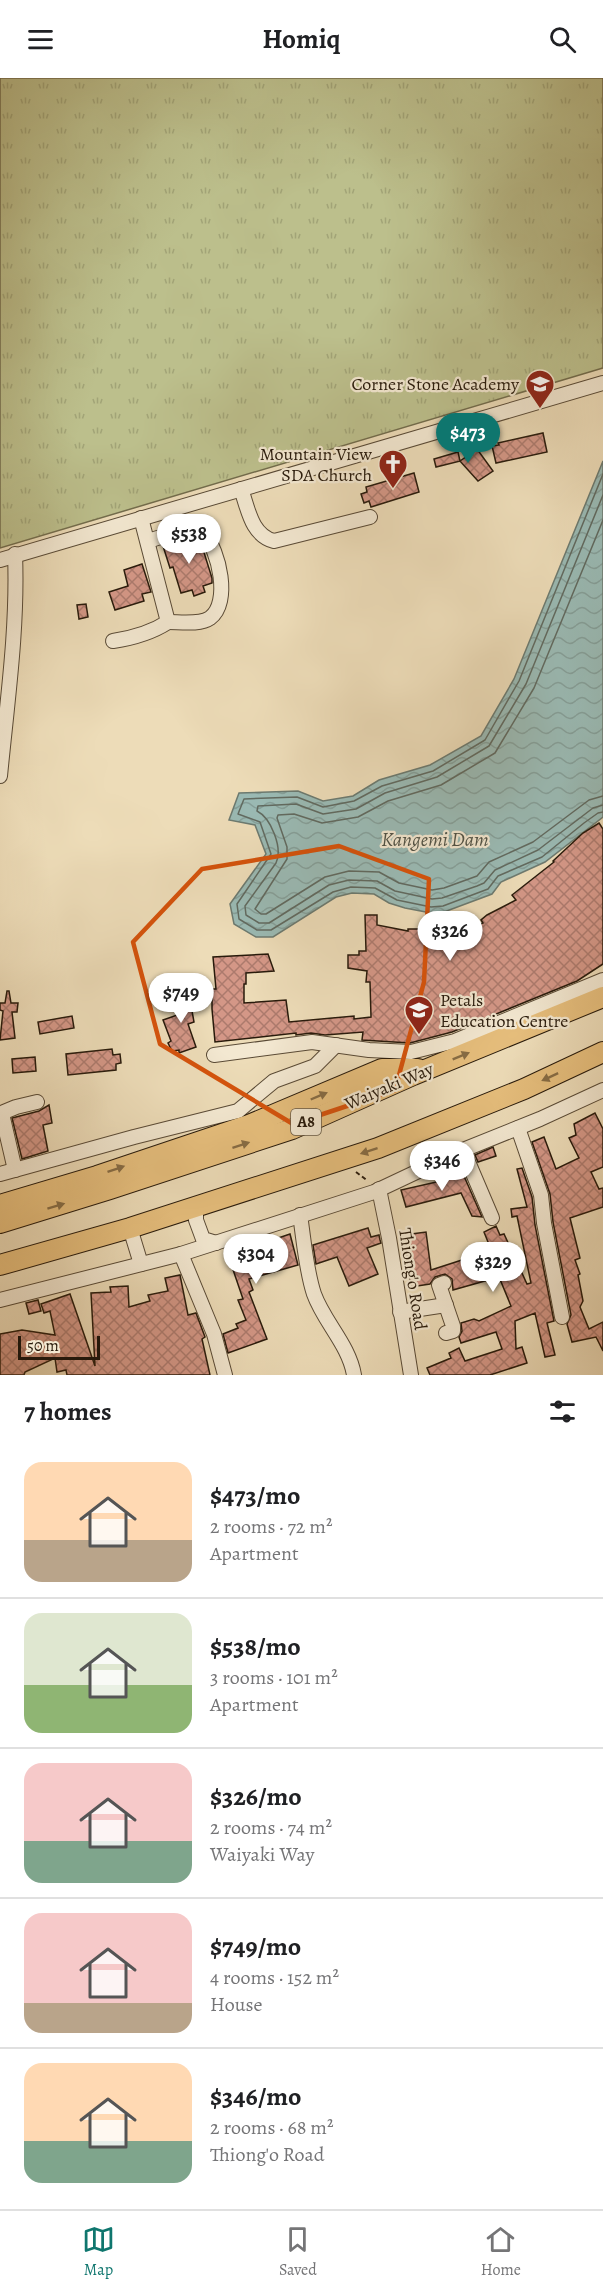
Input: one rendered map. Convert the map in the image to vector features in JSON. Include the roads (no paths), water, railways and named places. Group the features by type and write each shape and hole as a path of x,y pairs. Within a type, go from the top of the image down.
{"highway":[{"name":"Waiyaki Way","path":"0,1223 292,1129 603,997"},
{"path":"0,1265 129,1228 378,1148 524,1089 603,1053"},
{"path":"0,1204 97,1176 249,1125 382,1070 429,1069"}],"street":[{"path":"0,560 603,383"},
{"path":"241,489 260,535 274,541 370,518"},
{"path":"141,518 168,622"},
{"path":"113,640 131,638 157,629 168,622 204,621 212,617 218,608 221,570 209,540 203,532 192,527 148,541"},
{"path":"0,776 7,623 15,602 15,554"},
{"path":"0,602 15,602"},
{"path":"214,1055 312,1042 369,1050 411,1052 455,1041 603,980"},
{"path":"0,1174 238,1111 274,1080 315,1066 336,1045"},
{"path":"0,1300 181,1254 379,1189 603,1089"},
{"path":"15,1170 3,1118 4,1112 37,1102"},
{"path":"518,1128 542,1195 544,1223 562,1317"},
{"path":"463,1150 492,1218"},
{"name":"Thiong'o Road","path":"379,1189 411,1375"},
{"path":"196,1207 196,1220 203,1239 216,1243"},
{"path":"300,1215 314,1293 322,1313 350,1361 354,1375"},
{"path":"129,1228 141,1264"},
{"path":"181,1254 214,1334 225,1375"},
{"path":"444,1283 439,1285 453,1326 453,1330 446,1333"},
{"path":"400,1312 446,1305"}],"water":[{"name":"Kangemi Dam","path":"603,461 603,817 545,862 501,882 492,894 444,912 431,913 405,908 389,903 374,894 352,893 336,897 273,937 256,937 234,924 230,904 266,854 255,825 229,820 239,793 298,791 323,801 353,796 379,780 430,765 481,736 514,679"}],"place":[{"name":"Corner Stone Academy","path":"540,410"},
{"name":"Mountain View SDA Church","path":"393,490"},
{"name":"Petals Education Centre","path":"419,1036"}]}
